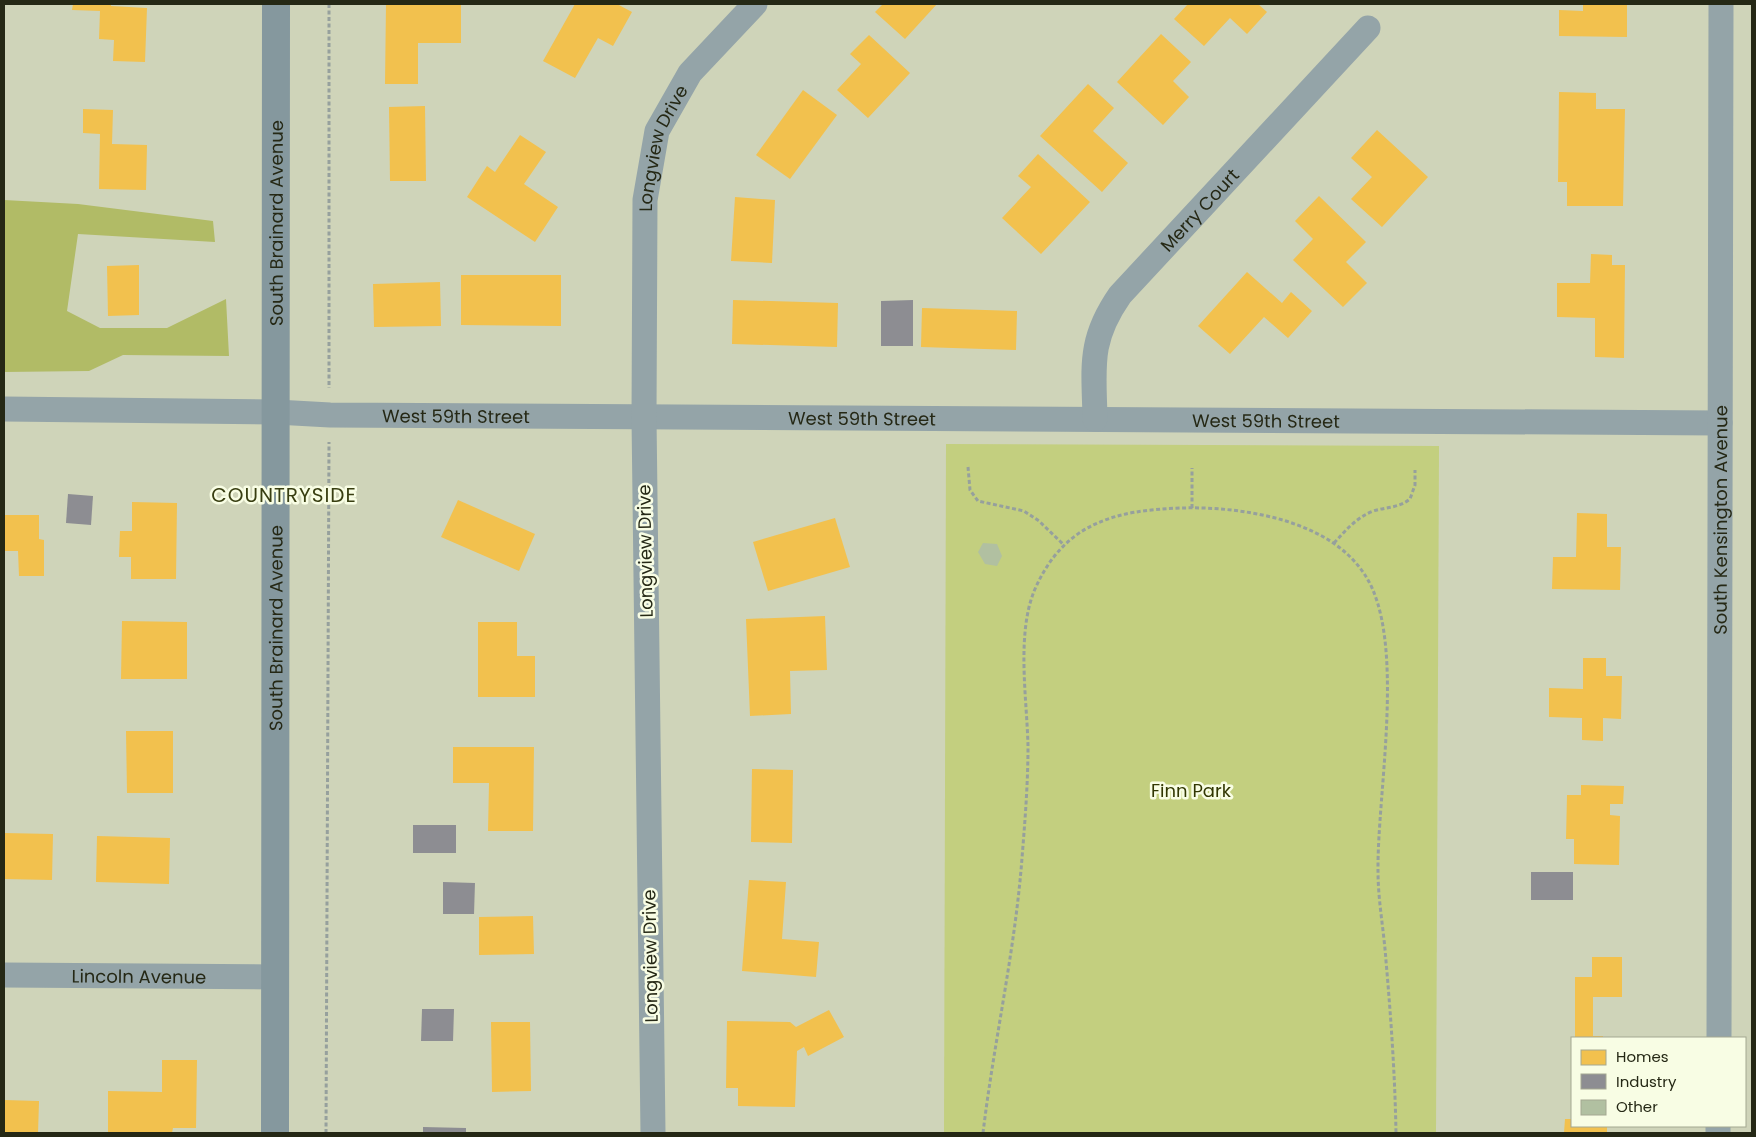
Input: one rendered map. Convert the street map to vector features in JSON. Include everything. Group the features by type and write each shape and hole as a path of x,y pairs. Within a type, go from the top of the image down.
{"street":[{"name":"South Brainard Avenue","path":"275,1133 276,4"},
{"name":"Longview Drive","path":"653,1133 644,418 645,200 657,131 690,73 755,4"},
{"name":"South Kensington Avenue","path":"1718,1037 1721,4"},
{"name":"Merry Court","path":"1095,419 1094,353 1098,333 1107,313 1120,295 1368,28"},
{"name":"West 59th Street","path":"4,409 644,418 1720,423"},
{"name":"Lincoln Avenue","path":"4,975 275,977"}],"path":[{"path":"326,1133 330,415 328,4"},
{"path":"968,467 970,490 978,501 1024,511 1039,521 1064,545"},
{"path":"1192,468 1192,508"},
{"path":"1334,543 1351,524 1363,516 1374,511 1395,507 1410,499 1415,484 1415,470"},
{"path":"983,1133 991,1068 1010,962 1022,861 1028,752 1026,629 1035,590 1064,545 1083,529 1134,511 1192,508 1251,513 1277,519 1320,534 1347,553 1366,576 1379,607 1384,629 1387,682 1378,870 1392,1034 1396,1133"}],"green space":[{"path":"4,200 78,204 213,221 215,242 78,234 67,311 100,328 167,328 226,299 229,356 123,355 89,371 4,372"},
{"name":"Finn Park","path":"946,444 1439,446 1436,1133 944,1133"}],"building: Homes":[{"path":"73,4 111,4 111,6 147,8 145,62 113,61 114,40 99,39 100,11 72,10"},
{"path":"386,4 461,4 461,43 418,43 418,84 385,84"},
{"path":"575,4 617,4 632,12 613,46 598,38 575,78 543,61"},
{"path":"883,4 937,4 905,39 875,12"},
{"path":"1188,4 1258,4 1267,12 1247,34 1230,18 1204,46 1174,19"},
{"path":"1583,4 1627,4 1627,37 1559,36 1559,10 1583,11"},
{"path":"1161,34 1191,62 1173,81 1189,97 1163,125 1117,82"},
{"path":"869,35 910,73 868,118 837,90 861,64 850,54"},
{"path":"1088,84 1114,108 1093,131 1128,163 1102,192 1040,136"},
{"path":"803,90 837,115 790,179 756,155"},
{"path":"1559,92 1596,93 1596,109 1625,109 1623,206 1567,206 1567,182 1558,182"},
{"path":"425,106 426,181 390,181 389,107"},
{"path":"83,109 113,110 112,144 147,145 146,190 99,189 100,134 83,133"},
{"path":"1377,130 1428,177 1382,227 1351,199 1372,177 1351,158"},
{"path":"520,135 546,152 524,184 558,207 535,242 467,197 487,166 495,172"},
{"path":"1038,154 1090,202 1041,254 1002,218 1031,187 1018,176"},
{"path":"1319,196 1366,242 1346,262 1367,283 1343,307 1293,260 1313,239 1295,221"},
{"path":"735,197 775,200 772,263 731,261"},
{"path":"1591,254 1612,255 1612,265 1625,265 1624,358 1595,357 1595,318 1557,317 1557,283 1590,283"},
{"path":"139,265 139,315 108,316 107,266"},
{"path":"1247,272 1282,303 1291,292 1312,311 1288,338 1264,317 1230,354 1198,326"},
{"path":"461,275 561,275 561,326 461,325"},
{"path":"440,282 441,326 374,327 373,284"},
{"path":"733,300 838,303 837,347 732,344"},
{"path":"922,308 1017,311 1016,350 921,347"},
{"path":"458,500 535,534 519,571 441,537"},
{"path":"132,502 177,503 176,579 131,579 131,557 119,557 120,531 132,531"},
{"path":"1577,513 1607,514 1607,547 1621,547 1620,590 1552,589 1553,557 1576,557"},
{"path":"4,515 39,515 39,539 44,540 44,576 19,576 18,551 4,551"},
{"path":"835,518 850,567 768,591 753,542"},
{"path":"825,616 827,670 790,671 791,714 750,716 746,619"},
{"path":"122,621 187,622 187,679 121,679"},
{"path":"478,622 517,622 517,656 535,656 535,697 478,697"},
{"path":"1583,658 1606,658 1606,676 1622,676 1621,719 1603,718 1603,741 1582,740 1582,718 1549,717 1549,688 1583,689"},
{"path":"126,731 173,731 173,793 127,793"},
{"path":"453,747 534,747 533,831 488,831 489,783 453,783"},
{"path":"752,769 793,770 792,843 751,842"},
{"path":"1581,785 1624,786 1623,804 1610,804 1610,815 1620,816 1619,865 1574,864 1574,839 1566,839 1567,795 1581,795"},
{"path":"4,833 53,834 52,880 4,879"},
{"path":"97,836 170,838 169,884 96,882"},
{"path":"749,880 786,882 782,939 819,942 816,977 742,971"},
{"path":"533,916 534,954 479,955 479,917"},
{"path":"1592,957 1622,957 1622,997 1593,997 1593,1036 1603,1037 1575,1037 1575,977 1592,977"},
{"path":"829,1010 844,1037 808,1056 804,1047 797,1051 795,1107 738,1106 738,1088 726,1088 727,1021 790,1022 796,1027"},
{"path":"491,1022 530,1022 531,1091 492,1092"},
{"path":"162,1060 197,1060 196,1128 173,1128 172,1133 108,1133 108,1091 162,1092"},
{"path":"4,1100 39,1101 38,1133 4,1133"},
{"path":"1565,1119 1571,1119 1571,1127 1607,1127 1607,1133 1564,1133"}],"building: Industry":[{"path":"913,300 913,346 881,346 881,301"},
{"path":"68,494 93,496 91,525 66,523"},
{"path":"413,825 456,825 456,853 413,853"},
{"path":"1531,872 1573,872 1573,900 1531,900"},
{"path":"443,882 475,883 474,914 443,914"},
{"path":"422,1009 454,1009 453,1041 421,1041"},
{"path":"423,1127 466,1128 466,1133 423,1133"}],"building: Other":[{"path":"983,543 997,544 1002,556 997,566 985,564 978,552"}],"district":[{"name":"COUNTRYSIDE","path":"284,495"}]}
